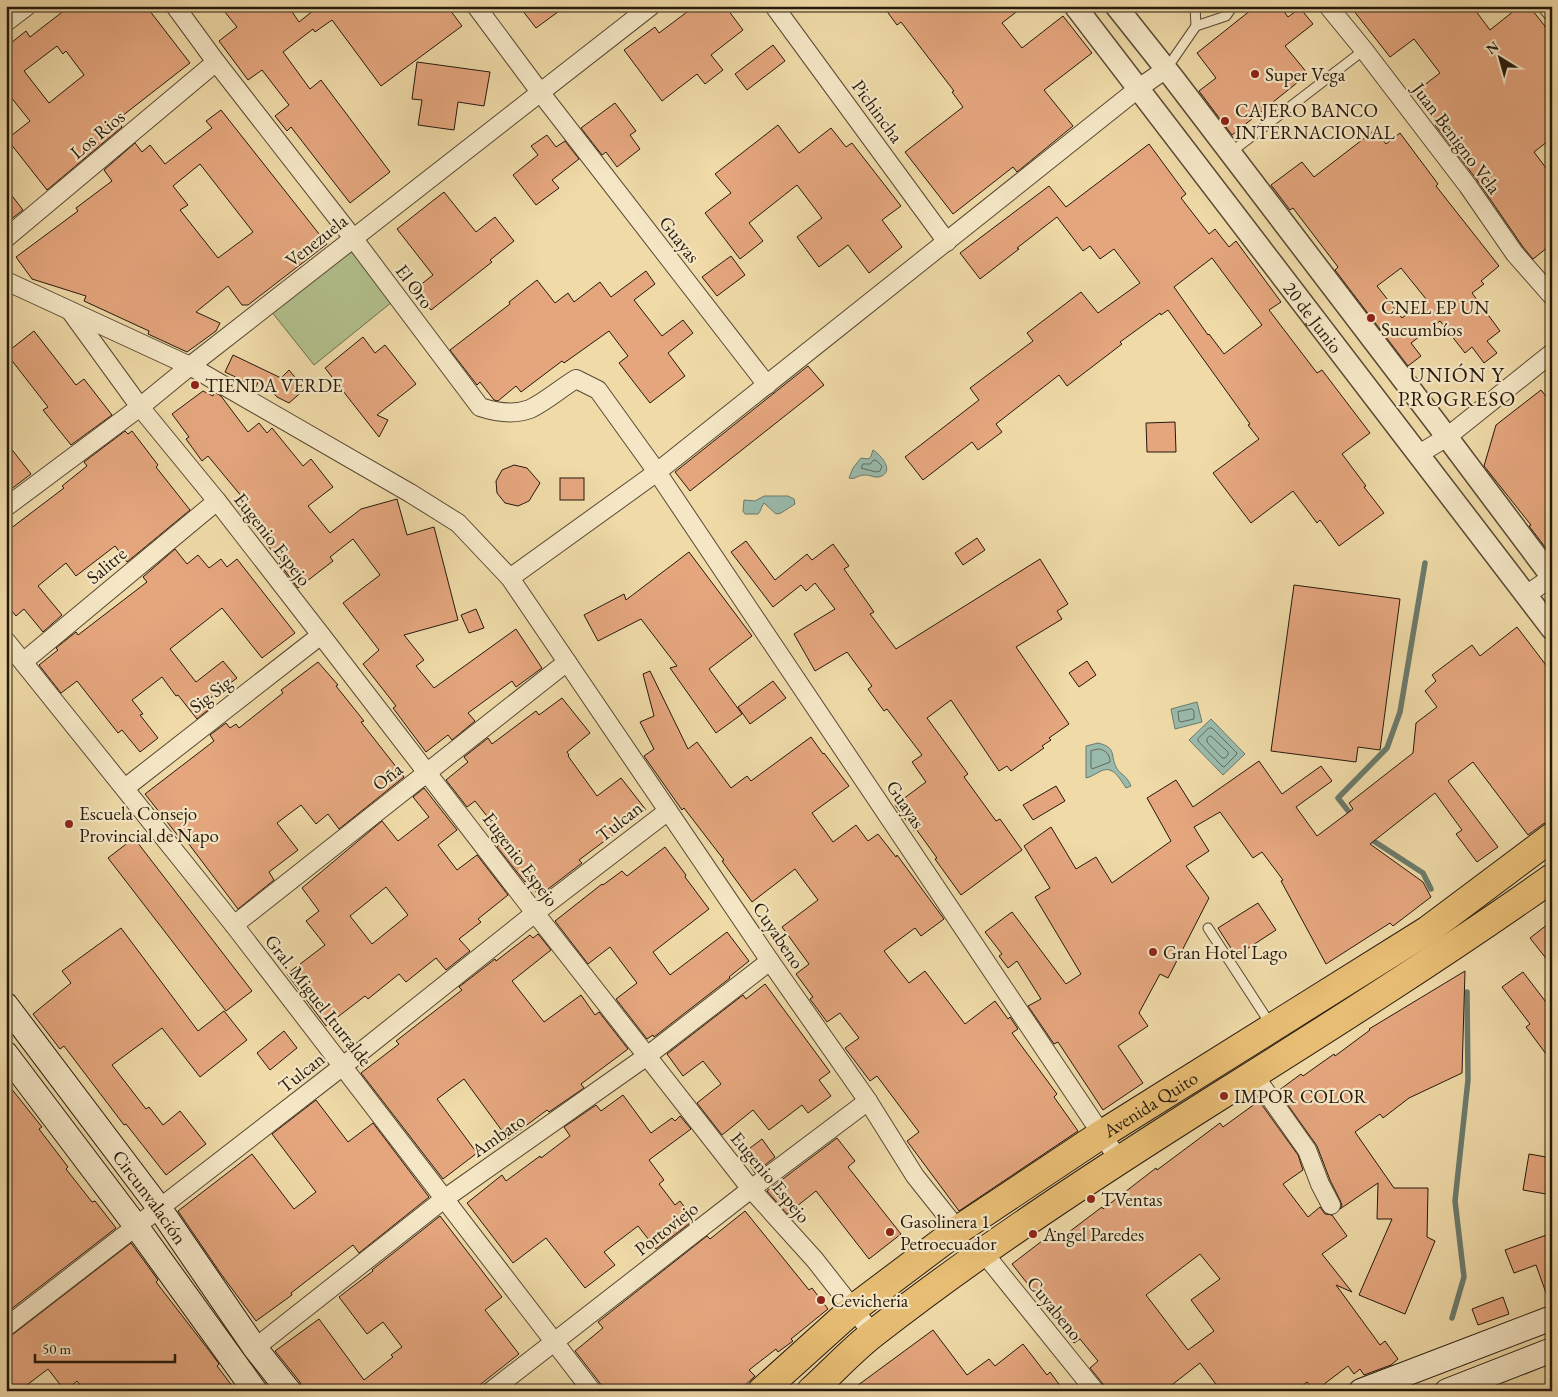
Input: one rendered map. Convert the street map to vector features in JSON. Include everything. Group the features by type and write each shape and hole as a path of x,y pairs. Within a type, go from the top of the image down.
{"highway":[{"name":"Avenida Quito","path":"762,1391 853,1309 958,1230 1102,1134 1428,930 1552,837"},
{"name":"Avenida Quito","path":"811,1391 873,1334 982,1252 1119,1160 1400,982 1552,878"}],"main road":[{"name":"Circunvalación","path":"6,1005 160,1209 254,1348 289,1391"},
{"name":"Circunvalación","path":"6,1054 136,1226 255,1391"},
{"path":"1361,1391 1552,1318"},
{"path":"1447,1391 1552,1350"}],"street":[{"path":"6,22 27,6"},
{"name":"El Oro","path":"175,6 480,407 495,412 529,409 576,379 598,390 657,472"},
{"name":"Guayas","path":"476,6 540,92 767,385"},
{"name":"Venezuela","path":"6,507 140,407 651,6"},
{"name":"Pichincha","path":"774,6 947,242"},
{"name":"20 de Junio","path":"1075,6 1552,629"},
{"name":"20 de Junio","path":"1116,6 1447,436 1552,577"},
{"name":"Juan Benigno Vela","path":"1328,6 1468,186 1515,254 1552,296"},
{"path":"1547,6 1552,12"},
{"name":"Los Rios","path":"6,238 216,62"},
{"path":"510,578 657,472 1139,88 1166,69"},
{"name":"Cuyabeno","path":"6,281 190,366 458,523 510,578 770,962 868,1102 915,1176 958,1230"},
{"name":"Eugenio Espejo","path":"70,310 140,407 217,501 321,634 750,1189 815,1260 873,1334"},
{"path":"1419,454 1447,436 1552,353"},
{"name":"Guayas","path":"657,472 1119,1160"},
{"name":"Salitre","path":"23,662 217,501"},
{"path":"1526,595 1552,577"},
{"name":"Sig Sig","path":"125,788 321,634"},
{"name":"Gral. Miguel Iturralde","path":"6,641 234,925 592,1391"},
{"name":"Oña","path":"234,925 567,662"},
{"name":"Tulcan","path":"6,1327 160,1209 535,913 668,811"},
{"name":"Ambato","path":"254,1348 444,1199 647,1056 770,962"},
{"path":"1254,1075 1307,1150 1317,1179 1331,1205"},
{"name":"Portoviejo","path":"491,1391 750,1189 868,1102"},
{"name":"Cuyabeno","path":"982,1252 1095,1391"}],"lane":[{"path":"1195,6 1196,26"},
{"path":"1166,69 1196,26 1226,16 1233,6"},
{"path":"1229,153 1364,50"},
{"path":"1208,928 1273,1027"}],"green space":[{"path":"349,248 392,302 314,365 271,311"}],"water":[{"path":"873,450 880,456 887,468 884,475 875,477 862,475 849,478 853,468 861,458 869,459"},
{"path":"764,496 788,496 794,499 795,504 776,514 764,503 758,514 745,514 743,511 744,500 755,501"},
{"path":"1197,702 1202,722 1175,729 1171,709"},
{"path":"1211,719 1245,754 1223,775 1189,740"},
{"path":"1098,743 1110,749 1116,767 1131,786 1126,788 1116,774 1109,770 1101,771 1086,778 1086,746"}],"building":[{"path":"70,6 146,6 190,63 117,120 122,127 47,190 7,139 30,121 6,91 6,47 26,31 30,37","holes":["57,46 63,54 66,51 84,75 49,103 24,71"]},
{"path":"220,6 288,6 299,22 319,6 447,6 462,26 381,86 332,20 315,32 313,29 283,52 310,89 321,80 390,172 350,203 291,127 287,131 275,116 289,105 262,70 248,80 219,41 237,27"},
{"path":"519,6 566,6 536,28"},
{"path":"695,6 725,6 743,30 711,55 723,70 705,84 697,74 662,101 624,50 655,27 659,33"},
{"path":"883,6 1024,6 1002,23 1022,48 1063,16 1092,53 1044,90 1073,126 1017,172 1013,167 953,214 905,152 963,107 952,92 954,91 901,22 897,25"},
{"path":"1256,6 1280,6 1288,17 1300,8 1313,24 1285,46 1308,74 1232,135 1199,91 1216,78 1197,53"},
{"path":"1350,6 1472,6 1490,30 1520,6 1529,6 1552,35 1552,138 1534,152 1552,176 1552,244 1533,259 1435,125 1438,122 1414,93 1440,73 1414,39 1390,57"},
{"path":"773,45 785,61 747,90 735,74"},
{"path":"417,62 490,72 484,106 458,102 454,130 418,125 422,100 412,99"},
{"path":"615,103 636,131 630,135 640,149 617,167 606,152 602,155 581,128"},
{"path":"221,110 327,244 248,305 242,305 228,286 196,312 220,323 216,331 187,352 148,334 149,331 84,301 86,296 32,279 16,257 78,211 76,208 112,181 104,170 135,143 142,152 150,145 165,164 212,128 206,121","holes":["200,164 253,232 218,258 180,210 188,205 173,186"]},
{"path":"778,125 799,153 831,128 846,147 852,143 901,206 882,220 902,247 869,273 848,245 819,267 797,237 822,218 797,185 749,223 763,241 740,259 705,213 731,193 715,174"},
{"path":"1375,130 1386,144 1400,133 1438,184 1436,186 1499,266 1481,281 1484,284 1472,293 1500,331 1487,341 1497,353 1484,363 1472,347 1465,353 1440,321 1411,343 1421,356 1408,366 1335,270 1338,267 1293,208 1290,210 1271,185 1302,162 1314,177","holes":["1401,268 1426,299 1402,318 1377,286"]},
{"path":"547,135 556,147 565,141 579,159 552,180 559,188 536,205 513,175 538,155 531,146"},
{"path":"1149,144 1186,194 1181,198 1209,234 1215,229 1229,247 1236,241 1281,302 1269,310 1317,373 1322,370 1370,433 1342,454 1384,513 1339,546 1320,520 1317,523 1293,491 1251,523 1213,473 1259,439 1168,310 1161,315 1160,313 1120,342 1122,344 1067,386 1059,375 996,424 1002,432 978,450 972,442 923,480 905,457 979,400 970,388 1033,341 1027,333 1081,292 1098,313 1140,283 1114,249 1100,259 1090,246 1083,251 1057,217 980,279 960,253 1049,186 1066,207","holes":["1212,258 1262,325 1224,354 1174,287"]},
{"path":"6,188 23,210 6,223"},
{"path":"444,192 476,232 495,217 514,241 490,260 492,262 431,310 414,290 433,275 397,229"},
{"path":"731,256 745,275 717,296 702,277"},
{"path":"646,271 655,284 634,300 662,336 683,320 693,333 668,353 685,376 650,403 619,363 628,356 609,331 564,363 562,361 521,392 516,386 498,401 494,400 480,382 477,385 450,350 510,304 509,302 537,280 555,303 568,293 574,302 600,282 611,297"},
{"path":"34,331 76,385 84,379 112,415 71,445 43,410 48,407 6,353"},
{"path":"363,337 375,353 385,345 416,384 377,415 388,420 379,437 325,368"},
{"path":"233,355 281,378 289,370 305,389 289,403 277,397 260,378 256,387 225,372"},
{"path":"808,366 824,385 690,491 675,472"},
{"path":"1541,390 1552,404 1552,556 1529,526 1531,525 1484,466 1496,425"},
{"path":"203,391 213,396 214,392 221,396 248,432 259,423 267,433 272,428 303,466 311,459 333,487 308,506 330,533 361,509 397,499 407,535 434,527 458,620 404,635 424,660 416,666 434,688 516,629 542,668 516,687 512,681 468,713 475,721 452,740 448,735 426,752 393,708 396,706 363,664 379,650 343,603 380,575 353,539 330,557 333,561 298,588 279,563 281,562 239,510 247,503 208,456 202,461 186,439 189,437 172,414"},
{"path":"1175,422 1176,452 1147,452 1146,423"},
{"path":"125,431 128,434 132,431 158,465 156,467 190,510 127,562 115,546 76,576 66,563 38,586 62,615 43,632 24,609 16,616 6,604 6,532 64,488 62,486 87,466 84,462"},
{"path":"6,442 31,474 6,493"},
{"path":"514,465 527,468 540,483 529,501 518,506 505,503 497,493 496,481 502,470"},
{"path":"560,478 584,478 584,500 560,500"},
{"path":"977,538 985,550 963,565 955,553"},
{"path":"746,541 775,580 807,554 812,560 833,544 849,566 844,569 874,612 870,614 896,649 1040,559 1068,604 1057,611 1062,619 1016,647 1069,724 1049,738 1051,740 1042,746 1044,748 1011,771 1007,766 999,771 951,700 927,718 968,774 964,777 996,821 1000,819 1022,850 961,895 916,829 914,831 895,805 926,782 912,762 922,755 887,709 884,711 868,689 872,686 847,652 815,671 794,634 835,609 815,583 806,591 801,585 773,607 731,552"},
{"path":"175,549 187,564 198,555 209,568 221,559 227,567 237,559 295,633 262,658 222,608 170,649 196,682 223,661 237,678 208,700 213,706 197,719 162,677 132,700 143,714 140,715 158,738 140,752 122,730 118,733 77,681 61,693 39,665 76,632 78,635 147,582 143,577"},
{"path":"689,552 752,636 709,669 742,714 716,733 670,668 677,666 641,619 598,641 584,615 624,594 626,600"},
{"path":"1294,585 1400,599 1380,750 1358,747 1356,762 1271,751"},
{"path":"476,609 484,628 469,633 461,615"},
{"path":"1517,627 1552,673 1552,821 1543,824 1528,835 1473,762 1448,781 1498,847 1477,862 1456,834 1462,830 1435,793 1370,844 1423,882 1431,897 1393,926 1390,923 1326,964 1281,881 1283,880 1262,852 1253,858 1220,812 1194,827 1209,851 1186,866 1209,898 1168,978 1160,974 1139,1013 1148,1026 1118,1046 1143,1083 1103,1110 1058,1042 1054,1044 1028,1006 1041,999 1017,961 1008,968 999,956 1002,954 985,932 1012,912 1066,984 1081,974 1035,897 1050,888 1024,846 1051,827 1076,869 1096,857 1112,883 1171,841 1147,798 1176,780 1193,807 1259,761 1282,794 1321,766 1332,781 1296,807 1317,836 1353,809 1349,803 1413,753 1416,723 1437,707 1425,691 1436,681 1432,675 1472,645 1480,656"},
{"path":"1087,661 1096,675 1079,687 1069,673"},
{"path":"318,662 338,685 336,686 364,721 361,722 404,777 339,829 328,814 316,824 301,805 277,823 298,850 269,872 274,880 238,909 182,835 179,837 145,794 214,741 210,735 226,723 230,728 236,724 239,728 283,693 281,690"},
{"path":"650,671 688,749 697,742 731,788 747,776 751,781 811,737 849,786 812,813 833,842 856,825 868,841 878,834 896,857 897,855 944,919 921,936 915,928 884,951 909,983 925,971 965,1024 995,1001 1018,1029 1012,1033 1057,1094 1054,1097 1078,1131 959,1211 907,1141 919,1132 877,1076 870,1081 845,1048 859,1038 840,1013 827,1022 810,999 813,997 796,974 809,964 782,927 818,900 795,869 752,902 722,861 724,860 684,808 682,810 644,756 654,749 640,722 654,716 643,674"},
{"path":"773,681 786,698 750,724 738,707"},
{"path":"562,698 590,733 567,752 597,796 621,778 646,810 579,860 582,863 539,896 527,880 525,882 497,847 506,840 475,801 467,807 446,780 468,762 464,757 488,738 492,744 536,711 539,715"},
{"path":"1056,786 1065,801 1033,820 1023,805"},
{"path":"424,788 457,830 438,845 457,870 477,855 508,895 478,919 481,922 459,939 470,951 446,970 436,958 406,982 399,974 368,999 365,996 326,1026 287,974 325,945 306,921 319,911 302,888 382,821 398,841 429,817 413,797","holes":["386,887 408,915 372,944 350,916"]},
{"path":"134,838 252,991 226,1011 108,858"},
{"path":"665,847 709,909 653,952 670,975 727,932 749,961 654,1037 653,1035 647,1039 616,999 637,983 610,947 588,964 555,921 602,884 622,871 627,876"},
{"path":"1258,903 1276,930 1236,956 1218,928"},
{"path":"1552,921 1552,966 1530,938"},
{"path":"121,928 198,1031 224,1011 247,1040 200,1077 162,1028 112,1065 146,1109 149,1107 163,1125 180,1111 206,1144 166,1175 126,1124 124,1125 64,1046 60,1049 33,1014 71,983 62,971"},
{"path":"538,934 551,950 512,981 544,1022 581,995 595,1015 599,1012 628,1049 581,1084 584,1088 549,1112 547,1110 508,1139 464,1079 437,1099 477,1153 443,1179 361,1073 399,1044 396,1041 462,990 459,987 530,935 533,938"},
{"path":"1465,971 1462,1073 1409,1098 1383,1118 1380,1114 1355,1132 1394,1188 1428,1188 1427,1237 1435,1241 1405,1314 1359,1295 1392,1219 1377,1219 1378,1183 1340,1209 1342,1205 1317,1146 1278,1091 1301,1074 1303,1076 1334,1054 1335,1056 1369,1029"},
{"path":"1523,972 1552,1010 1552,1062 1526,1027 1530,1024 1502,987"},
{"path":"765,984 830,1072 819,1080 831,1096 808,1113 802,1105 769,1130 753,1110 722,1135 697,1103 721,1084 703,1061 683,1076 667,1054 743,995 746,999"},
{"path":"284,1031 297,1048 270,1070 257,1053"},
{"path":"6,1082 42,1127 39,1129 68,1167 66,1169 116,1228 6,1313"},
{"path":"623,1095 651,1133 672,1118 675,1121 680,1116 691,1129 649,1160 664,1180 659,1184 675,1205 680,1201 694,1220 656,1249 638,1226 604,1252 615,1265 585,1288 546,1238 513,1263 467,1203 502,1175 506,1181 570,1136 564,1127 596,1105 601,1111"},
{"path":"316,1100 348,1142 373,1123 429,1197 359,1253 353,1245 291,1293 292,1295 256,1321 178,1211 252,1154 294,1209 316,1192 272,1134"},
{"path":"1259,1101 1298,1155 1303,1170 1283,1184 1308,1217 1320,1207 1325,1214 1332,1215 1347,1236 1322,1254 1352,1292 1336,1285 1380,1345 1385,1341 1398,1359 1391,1365 1364,1375 1360,1369 1354,1374 1348,1366 1315,1391 1307,1382 1296,1391 1221,1391 1200,1363 1164,1391 1105,1391 1103,1384 1090,1368 1098,1361 1080,1339 1074,1343 1012,1264 1055,1231 1061,1238 1220,1123 1223,1127","holes":["1200,1254 1220,1279 1191,1300 1214,1331 1188,1350 1146,1295"]},
{"path":"837,1138 855,1161 848,1167 901,1234 869,1259 816,1191 787,1214 767,1191"},
{"path":"762,1139 775,1157 755,1173 742,1154"},
{"path":"1529,1154 1552,1158 1552,1195 1523,1190"},
{"path":"745,1211 809,1290 812,1288 828,1309 791,1339 793,1341 778,1352 776,1349 749,1370 755,1376 739,1391 606,1391 575,1351 603,1328 598,1322 707,1236 710,1239"},
{"path":"440,1216 502,1297 485,1310 519,1354 472,1391 302,1391 300,1382 275,1351 319,1319 364,1380 393,1357 391,1355 402,1347 383,1322 367,1334 339,1297"},
{"path":"1552,1233 1552,1304 1550,1304 1536,1265 1514,1273 1505,1250"},
{"path":"131,1243 158,1280 156,1282 211,1353 219,1364 217,1366 236,1391 85,1391 77,1381 65,1391 48,1369 19,1391 6,1391 6,1337 12,1335"},
{"path":"1503,1297 1509,1314 1478,1325 1472,1309"},
{"path":"933,1330 967,1375 989,1359 995,1366 1023,1344 1047,1375 1050,1372 1064,1391 850,1391"}],"waterway":[{"path":"1353,817 1338,798 1387,748 1400,712 1425,563"},
{"path":"1369,838 1423,873 1431,889"},
{"path":"1452,1318 1464,1277 1455,1201 1468,1080 1467,992"}],"place":[{"name":"Super Vega","path":"1255,74"},
{"name":"CAJERO BANCO INTERNACIONAL","path":"1225,121"},
{"name":"CNEL EP UN Sucumbíos","path":"1371,318"},
{"name":"TIENDA VERDE","path":"195,385"},
{"name":"Escuela Consejo Provincial de Napo","path":"69,824"},
{"name":"Gran Hotel Lago","path":"1153,952"},
{"name":"IMPOR COLOR","path":"1224,1096"},
{"name":"TVentas","path":"1091,1199"},
{"name":"Gasolinera 1 Petroecuador","path":"890,1232"},
{"name":"Angel Paredes","path":"1033,1234"},
{"name":"Cevicheria","path":"821,1300"}],"district":[{"name":"UNIÓN Y PROGRESO","path":"1457,387"}]}
